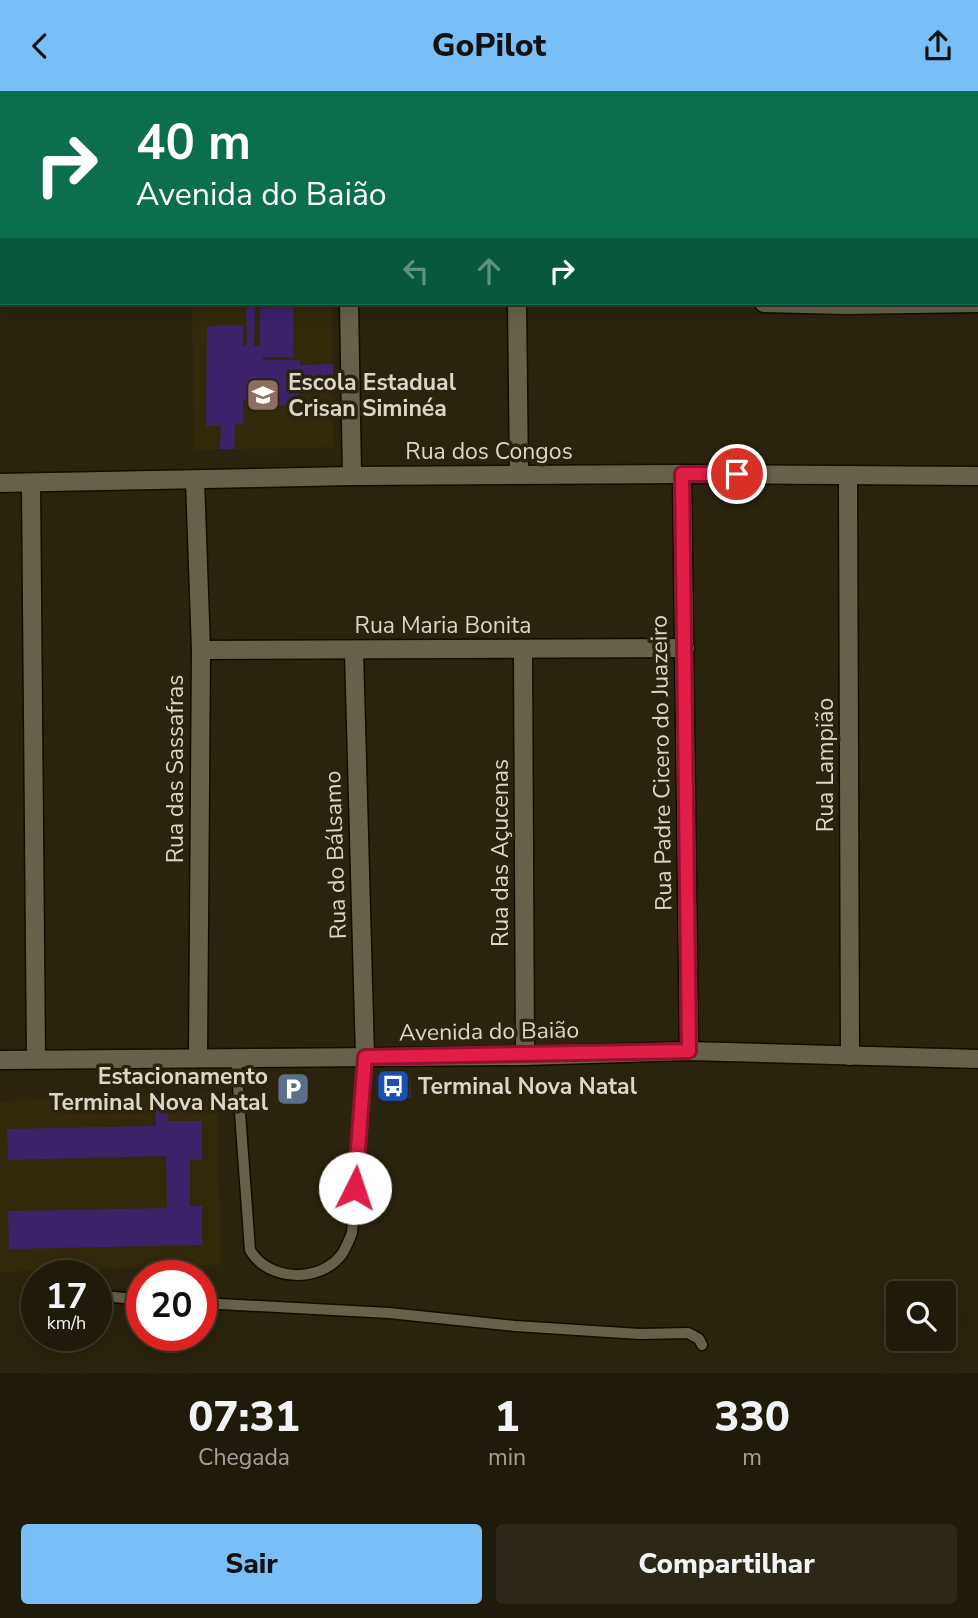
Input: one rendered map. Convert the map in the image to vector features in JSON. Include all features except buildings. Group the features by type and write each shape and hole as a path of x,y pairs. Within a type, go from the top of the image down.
{"street":[{"path":"349,305 352,476"},
{"path":"517,305 519,475"},
{"name":"Rua Padre Cicero do Juazeiro","path":"682,474 689,1051"},
{"name":"Rua Lampião","path":"848,474 850,1056"},
{"name":"Rua dos Congos","path":"0,482 352,476 978,476"},
{"name":"Rua das Sassafras","path":"195,480 201,650 198,1058"},
{"path":"31,483 36,1059"},
{"name":"Rua Maria Bonita","path":"201,650 685,647"},
{"name":"Rua do Bálsamo","path":"354,650 365,1057"},
{"name":"Rua das Açucenas","path":"523,650 525,1056"},
{"name":"Avenida do Baião","path":"0,1060 525,1056 689,1051 978,1059"}],"lane":[{"path":"236,1058 250,1250 256,1261 274,1272 299,1275 323,1269 341,1255 352,1233 365,1057"},
{"path":"217,1304 389,1313 515,1326 640,1334 688,1333 699,1339 702,1345"}],"shaded area":[{"name":"Escola Estadual Crisan Siminéa","path":"192,305 332,305 333,447 194,450"},
{"path":"217,1094 221,1265 217,1265 217,1260 126,1260 126,1268 112,1268 112,1260 21,1260 21,1271 0,1272 0,1101"}],"place":[{"name":"Escola Estadual Crisan Siminéa","path":"263,395"},
{"name":"Terminal Nova Natal","path":"393,1086"},
{"name":"Estacionamento Terminal Nova Natal","path":"293,1089"}],"route":[{"path":"355,1188 365,1057 689,1051 682,474 737,474"}]}
